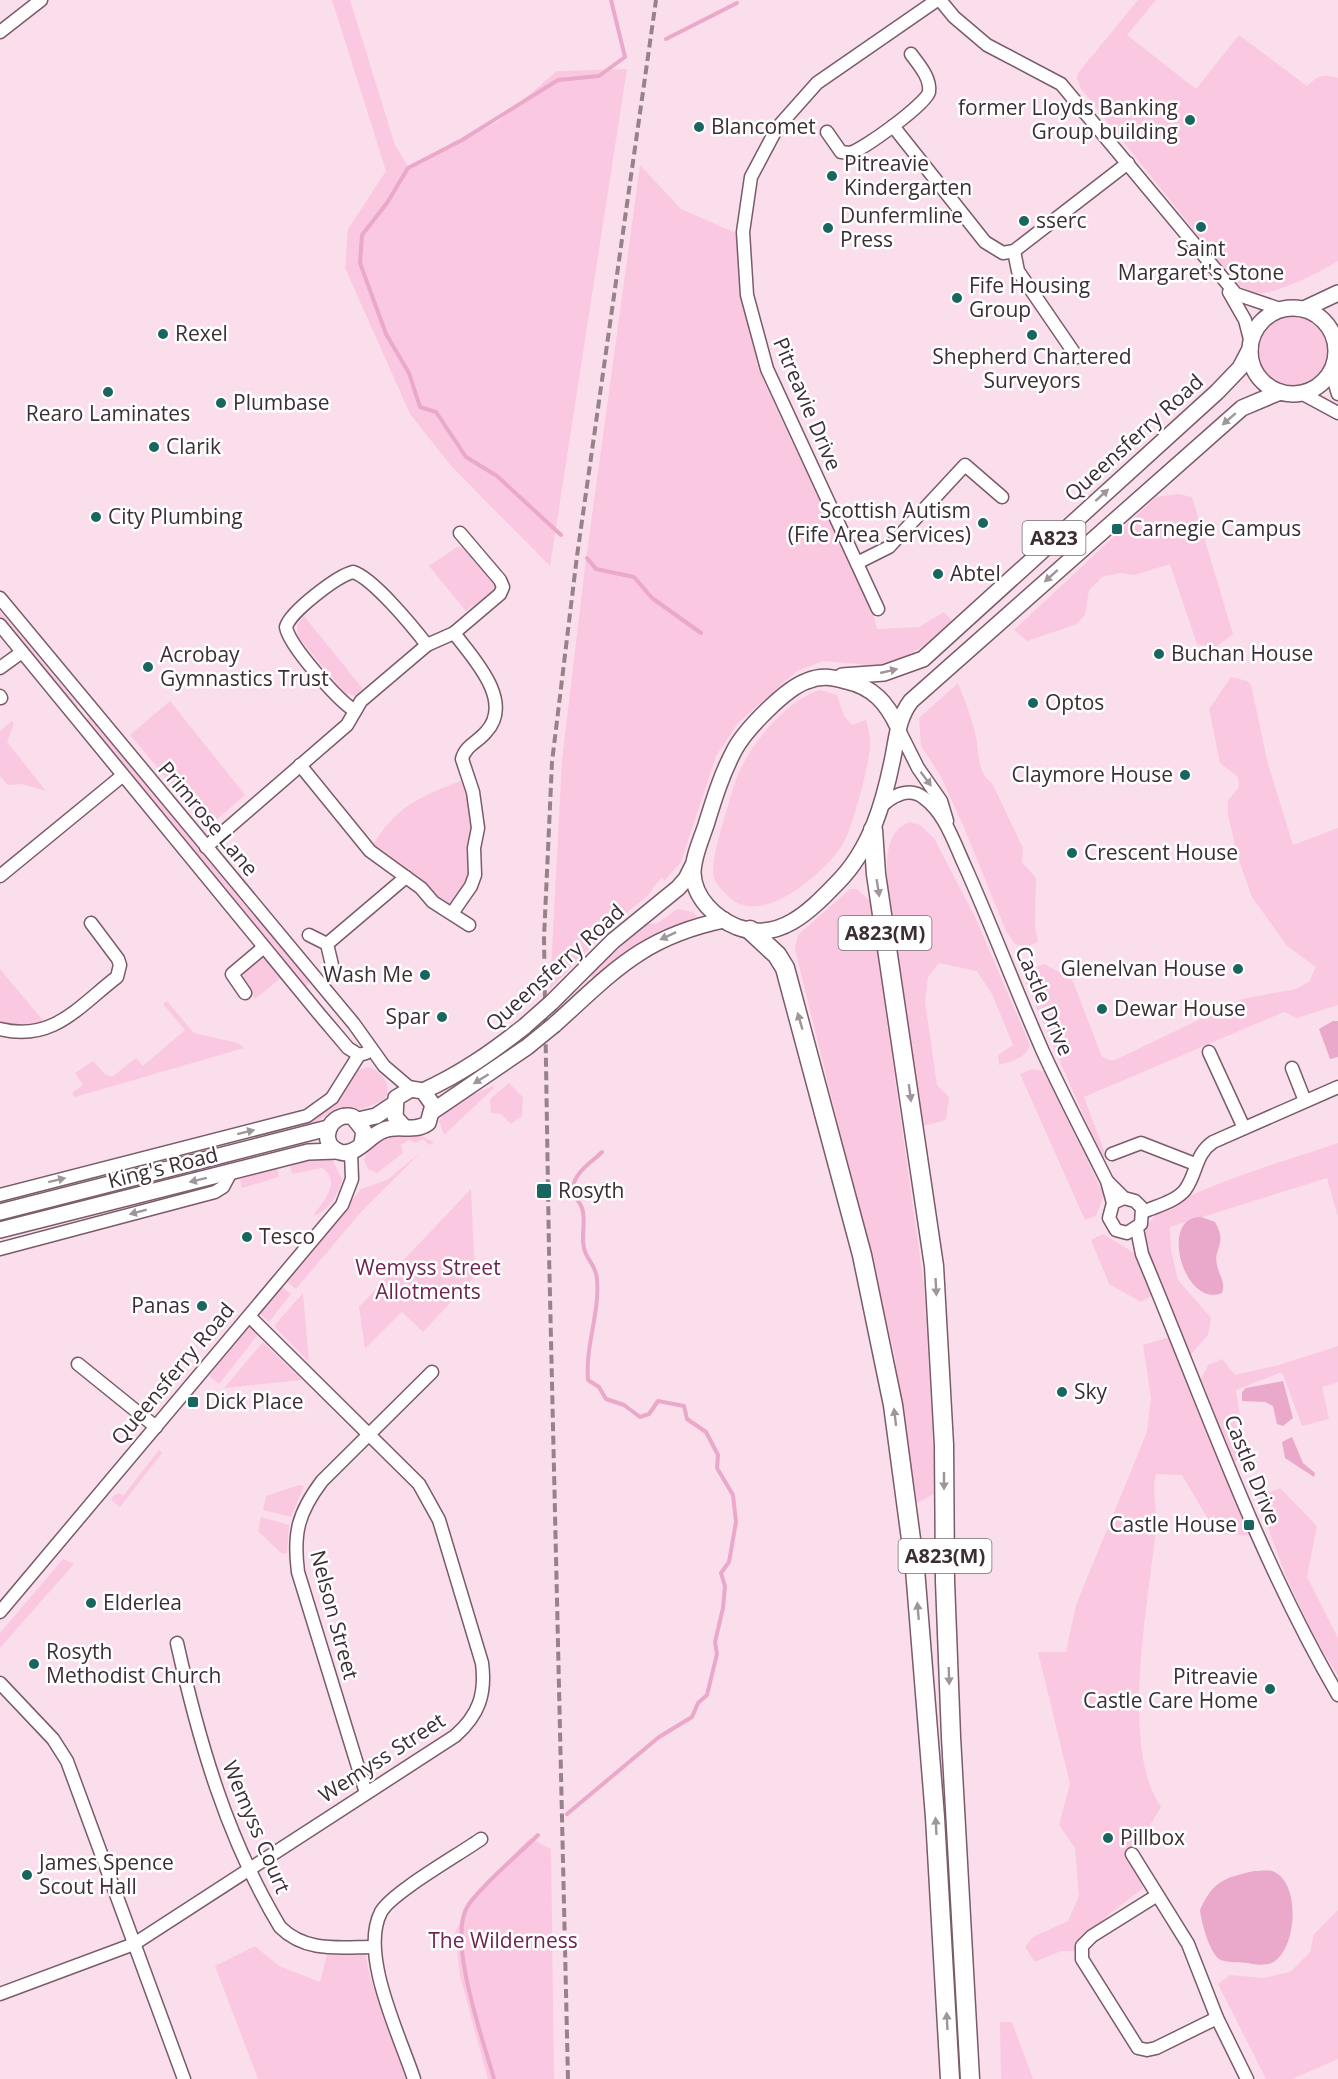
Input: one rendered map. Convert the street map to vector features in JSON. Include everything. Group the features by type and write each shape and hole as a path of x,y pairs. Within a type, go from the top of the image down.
{"highway":[{"name":"A823(M)","path":"873,830 875,868 934,1266 944,1445 945,1581 951,1737 970,2079"},
{"name":"A823(M)","path":"750,930 777,955 785,968 862,1255 893,1405 915,1569 935,1817 950,2079"}],"main road":[{"path":"1280,309 1304,309 1338,293"},
{"name":"A823","path":"1250,346 1260,323 1280,309"},
{"path":"1301,393 1323,381 1331,371 1337,346 1326,323 1304,309"},
{"path":"1250,346 1252,363 1258,375 1267,385 1280,392"},
{"name":"Queensferry Road","path":"830,677 884,673 923,659 1216,392 1240,368 1250,346"},
{"name":"A823","path":"898,728 887,705 877,695 857,683 830,677 805,681 793,688 736,746 720,780 696,856 693,873 699,892 709,908 724,920 750,930 776,931 801,915 850,870 873,830 893,757 898,728 906,708 916,696 1242,408 1280,392 1301,393"},
{"name":"Queensferry Road","path":"417,1090 453,1078 480,1061 525,1026 613,941 678,888 686,879 696,856"},
{"name":"Queensferry Road","path":"433,1111 528,1047 626,960 653,943 694,926 724,920"},
{"path":"417,1090 431,1100 432,1117 423,1127 382,1130 350,1148 327,1138 328,1128 334,1119 343,1116 358,1120 376,1116 395,1101 417,1090"},
{"path":"395,1101 394,1117 404,1127"},
{"path":"350,1148 364,1131 358,1120"},
{"name":"King's Road","path":"0,1212 328,1128"},
{"name":"King's Road","path":"0,1230 308,1152 350,1148"}],"street":[{"path":"0,32 41,0"},
{"path":"938,0 960,23 987,45 1061,84 1236,294 1280,309"},
{"name":"Pitreavie Drive","path":"878,609 767,369 747,295 743,232 752,177 777,128 817,83 938,0"},
{"path":"827,132 841,152 851,153 893,126 925,101 929,92 928,79 911,54"},
{"path":"893,126 985,242 1003,253 1014,251 1128,163"},
{"path":"1014,251 1018,271 1077,357"},
{"path":"1217,273 1237,303 1245,320 1250,346"},
{"path":"1331,371 1338,394"},
{"path":"1301,393 1338,413"},
{"path":"857,563 889,547 965,465 1002,497"},
{"path":"206,847 347,725 361,701 428,645 454,633 500,594 503,587 500,580 460,533"},
{"path":"355,711 342,703 292,642 285,627 291,618 339,578 353,572 366,579 394,606 428,645"},
{"name":"Primrose Lane","path":"0,598 348,1017 384,1066 417,1090"},
{"name":"Primrose Lane","path":"0,625 348,1048 359,1055"},
{"path":"453,912 471,886 475,876 474,848 478,828 473,792 462,759 467,749 491,727 495,706 489,682 454,633"},
{"path":"0,668 22,652"},
{"path":"75,718 90,706"},
{"name":"Castle Drive","path":"898,728 918,768 941,801 950,834"},
{"path":"300,765 370,851 406,877 433,902 453,912 469,925"},
{"path":"0,876 122,776"},
{"name":"Castle Drive","path":"879,809 893,796 905,793 918,794 932,805 950,834 1005,957 1044,1053 1119,1201 1109,1213 1110,1222 1116,1230 1132,1231 1267,1558 1305,1639 1338,1695"},
{"path":"327,944 406,877"},
{"path":"0,1029 31,1032 52,1028 117,977 120,965 118,959 91,924"},
{"path":"309,934 327,944 332,965"},
{"path":"245,993 232,974 264,947"},
{"path":"0,1195 307,1116 332,1098 359,1055 371,1048"},
{"path":"1209,1053 1244,1128"},
{"name":"Primrose Lane","path":"384,1066 395,1101"},
{"path":"1292,1068 1305,1101"},
{"path":"1119,1201 1141,1208 1174,1199 1184,1191 1195,1164 1207,1146 1338,1087"},
{"path":"1112,1154 1141,1143 1195,1164"},
{"name":"Queensferry Road","path":"0,1612 348,1196 352,1179 350,1148"},
{"path":"0,1249 215,1192 223,1187 231,1172"},
{"path":"1132,1231 1141,1224 1141,1208"},
{"name":"Wemyss Street","path":"0,1994 134,1944 455,1736 470,1723 481,1702 484,1683 482,1663 439,1520 430,1500 419,1484 249,1316"},
{"path":"78,1364 156,1427"},
{"path":"369,1434 432,1372"},
{"name":"Nelson Street","path":"366,1793 298,1572 295,1548 298,1523 307,1501 369,1434"},
{"name":"Wemyss Court","path":"177,1642 210,1774 220,1804 271,1912 291,1938 318,1947 373,1947"},
{"path":"0,1683 53,1740 67,1761 184,2079"},
{"path":"414,2079 385,1993 373,1947 381,1911 395,1897 481,1839"},
{"path":"1132,1854 1156,1896 1188,1944 1217,2018 1247,2079"},
{"path":"1156,1896 1092,1936 1082,1946 1082,1959 1138,2048 1147,2050 1156,2048 1217,2018"}],"green space":[{"path":"332,0 350,0 395,145 409,168 497,122 557,71 627,69 550,566 452,467 410,414 345,268 348,229 386,171"},
{"path":"1138,0 1156,0 1127,35 1196,89 1239,35 1307,86 1321,76 1338,78 1338,261 1309,277 1272,291 1254,293 1247,291 1237,284 1081,89 1077,78 1078,73"},
{"path":"640,165 681,209 736,233 740,294 759,371 872,612 877,629 919,627 944,612 952,621 922,647 893,663 869,665 823,661 797,671 738,723 716,756 681,862 664,881 662,877 647,896 613,924 550,989 562,760 585,567"},
{"path":"1293,317 1306,320 1317,327 1324,338 1327,351 1324,364 1317,375 1306,382 1293,385 1280,382 1269,375 1262,364 1259,351 1262,338 1269,327 1280,320"},
{"path":"1178,494 1192,497 1233,634 1215,648 1197,644 1170,564 1134,575 1120,573 1102,577 1089,590 1085,615 1077,624 1027,641 1014,630 1156,497"},
{"path":"457,547 463,547 496,585 496,589 466,611 429,566"},
{"path":"0,611 78,705 75,707 0,617"},
{"path":"304,616 363,689 355,696 345,693 298,637 297,625"},
{"path":"1231,677 1247,681 1251,685 1268,764 1293,845 1338,828 1338,1005 1297,1018 1284,1012 1084,1097 1106,1156 1102,1158 1025,981 1029,970 1044,964 1072,979 1102,1057 1113,1061 1242,999 1296,989 1309,982 1316,967 1287,946 1252,897 1238,858 1228,814 1228,800 1239,787 1238,777 1220,763 1209,709"},
{"path":"958,683 976,736 980,766 992,783 1023,848 1022,862 1036,878 1035,927 1038,942 1027,947 1015,944 1006,931 963,825 940,775 921,746 919,718"},
{"path":"820,690 837,695 844,716 852,725 866,720 868,729 870,743 867,764 847,836 834,856 808,882 774,902 757,906 741,905 721,889 713,874 718,842 739,771 757,742 780,716 806,696"},
{"path":"170,701 245,795 208,827 130,735"},
{"path":"89,717 310,983 305,987 85,721"},
{"path":"12,721 14,723 7,742 46,791 22,784 8,785 0,776 0,731"},
{"path":"468,778 472,785 475,875 453,912 370,851 379,835 399,812 423,797"},
{"path":"910,822 920,825 934,838 975,917 1030,1045 1021,1056 999,1065 998,1055 1013,1045 992,994 977,971 939,963 928,977 925,1002 937,1085 949,1097 946,1120 923,1126 887,872 890,842 901,827"},
{"path":"850,889 857,889 870,901 924,1285 936,1493 917,1503 894,1352 795,949 798,935"},
{"path":"677,909 693,912 700,921 656,935 630,950 593,978 590,974 647,924 658,923"},
{"path":"263,958 281,978 255,999 241,979 249,967"},
{"path":"0,969 45,1023 27,1026 0,1023"},
{"path":"167,1001 194,1033 238,1043 244,1048 75,1097 72,1093 83,1085 75,1073 93,1061 105,1074 112,1077 136,1058 143,1066 185,1030 163,1004"},
{"path":"368,1067 378,1072 387,1084 388,1090 384,1100 362,1109 337,1108 318,1121 298,1129 296,1124 324,1111 355,1071"},
{"path":"1032,1069 1044,1071 1104,1195 1096,1216 1085,1220 1020,1074"},
{"path":"509,1083 523,1097 522,1116 511,1124 501,1114 491,1113 490,1099"},
{"path":"493,1086 494,1088 444,1135 439,1121 447,1109"},
{"path":"400,1136 421,1136 434,1142 429,1145 423,1139 416,1143 409,1140 401,1145 403,1153 377,1173 368,1169 364,1160 370,1149 383,1140"},
{"path":"1338,1143 1338,1217 1327,1178 1170,1227 1171,1250 1178,1280 1211,1318 1208,1335 1186,1360 1142,1254 1144,1236 1149,1223 1166,1209 1211,1187"},
{"path":"421,1152 361,1212 296,1289 286,1281 361,1189 387,1180"},
{"path":"255,1153 256,1158 0,1224 0,1219"},
{"path":"319,1157 332,1159 342,1179 332,1202 323,1211 313,1216 329,1192 331,1179 322,1168 292,1174 290,1165"},
{"path":"277,1168 279,1177 242,1188 240,1179"},
{"name":"Wemyss Street Allotments","path":"471,1189 475,1276 423,1332 402,1312 365,1349 359,1307"},
{"path":"1103,1234 1136,1254 1153,1295 1141,1302 1109,1284 1091,1240"},
{"path":"281,1286 291,1294 269,1322 259,1313"},
{"path":"303,1293 309,1362 274,1326"},
{"path":"248,1326 260,1332 219,1384 209,1376"},
{"path":"1170,1337 1250,1535 1217,1534 1182,1475 1156,1474 1154,1488 1156,1528 1143,1632 1139,1711 1148,1781 1161,1807 1135,1850 1143,1888 1107,1916 1076,1951 1061,1951 1035,1962 1025,1947 1033,1937 1068,1921 1079,1896 1075,1848 1059,1825 1070,1784 1038,1652 1066,1652 1076,1605 1147,1432 1151,1398 1143,1345"},
{"path":"263,1342 302,1380 224,1388"},
{"path":"1338,1346 1338,1382 1322,1387 1329,1419 1302,1426 1282,1372 1236,1390 1240,1416 1235,1421 1248,1454 1234,1462 1201,1379 1208,1365 1222,1359 1235,1375 1279,1365"},
{"path":"159,1450 162,1453 120,1507 111,1500 119,1493 123,1496"},
{"path":"299,1485 304,1486 291,1517 263,1510 266,1496"},
{"path":"1280,1488 1317,1526 1307,1577 1338,1638 1338,1676 1315,1639 1286,1577 1257,1497"},
{"path":"261,1517 289,1525 287,1554 281,1553 258,1531"},
{"path":"63,1559 74,1564 0,1648 0,1633"},
{"name":"The Wilderness","path":"530,1838 551,1849 554,2079 488,2079 460,1976 455,1933 469,1900"},
{"path":"1338,1910 1338,2059 1292,2079 1266,2079 1218,1984 1230,1975 1264,1978 1290,1972 1310,1952 1314,1934"},
{"name":"The Wilderness","path":"255,1946 279,1966 320,1982 327,1955 365,1953 370,1977 406,2079 258,2079 215,1966"},
{"path":"1000,2022 1012,2022 1033,2079 1001,2079"}],"shaded area":[{"path":"1333,1021 1338,1021 1338,1057 1330,1059 1319,1029"},
{"path":"1201,1217 1215,1222 1219,1230 1220,1241 1216,1259 1223,1282 1222,1293 1208,1294 1197,1288 1187,1276 1181,1261 1179,1245 1181,1231 1188,1221"},
{"path":"1283,1381 1293,1418 1283,1426 1277,1424 1273,1406 1265,1402 1242,1401 1242,1392 1246,1388"},
{"path":"1292,1437 1303,1463 1315,1473 1314,1477 1285,1458 1282,1442"},
{"path":"1254,1871 1272,1871 1281,1877 1288,1887 1293,1914 1288,1942 1282,1953 1269,1964 1258,1965 1221,1960 1210,1945 1200,1910 1210,1893 1221,1882"}],"waterway":[{"path":"561,535 497,476 466,457 436,412 420,407 409,373 386,334 360,263 362,235 387,203 408,168 462,140 558,80 599,76 625,57 611,0"},
{"path":"666,39 737,3"},
{"path":"587,558 596,569 634,577 652,598 701,633"},
{"path":"567,1814 659,1737 692,1717 698,1703 707,1695 717,1654 715,1642 723,1608 725,1586 721,1573 729,1562 736,1522 733,1495 717,1468 718,1455 706,1432 687,1419 684,1406 658,1401 649,1414 640,1417 624,1405 606,1399 599,1387 588,1380 597,1279 584,1249 583,1213 573,1187 579,1174 602,1152"},
{"path":"494,2079 469,1990 461,1940 463,1919 469,1904 476,1895 538,1835"}],"railway":[{"path":"568,2079 544,938 552,762 577,556 656,0"}],"place":[{"name":"former Lloyds Banking Group building","path":"1190,120"},
{"name":"Blancomet","path":"699,127"},
{"name":"Pitreavie Kindergarten","path":"832,176"},
{"name":"sserc","path":"1024,221"},
{"name":"Saint Margaret's Stone","path":"1201,227"},
{"name":"Dunfermline Press","path":"828,228"},
{"name":"Fife Housing Group","path":"957,298"},
{"name":"Rexel","path":"163,334"},
{"name":"Shepherd Chartered Surveyors","path":"1032,335"},
{"name":"Rearo Laminates","path":"108,392"},
{"name":"Plumbase","path":"221,403"},
{"name":"Clarik","path":"154,447"},
{"name":"City Plumbing","path":"96,517"},
{"name":"Scottish Autism (Fife Area Services)","path":"983,523"},
{"name":"Carnegie Campus","path":"1117,529"},
{"name":"Abtel","path":"938,574"},
{"name":"Buchan House","path":"1159,654"},
{"name":"Acrobay Gymnastics Trust","path":"148,667"},
{"name":"Optos","path":"1033,703"},
{"name":"Claymore House","path":"1185,775"},
{"name":"Crescent House","path":"1072,853"},
{"name":"Glenelvan House","path":"1238,969"},
{"name":"Wash Me","path":"425,975"},
{"name":"Dewar House","path":"1102,1009"},
{"name":"Spar","path":"442,1017"},
{"name":"Rosyth","path":"544,1191"},
{"name":"Tesco","path":"247,1237"},
{"name":"Panas","path":"202,1306"},
{"name":"Sky","path":"1062,1392"},
{"name":"Dick Place","path":"193,1402"},
{"name":"Castle House","path":"1249,1525"},
{"name":"Elderlea","path":"91,1603"},
{"name":"Rosyth Methodist Church","path":"34,1664"},
{"name":"Pitreavie Castle Care Home","path":"1270,1689"},
{"name":"Pillbox","path":"1108,1838"},
{"name":"James Spence Scout Hall","path":"27,1875"}]}
